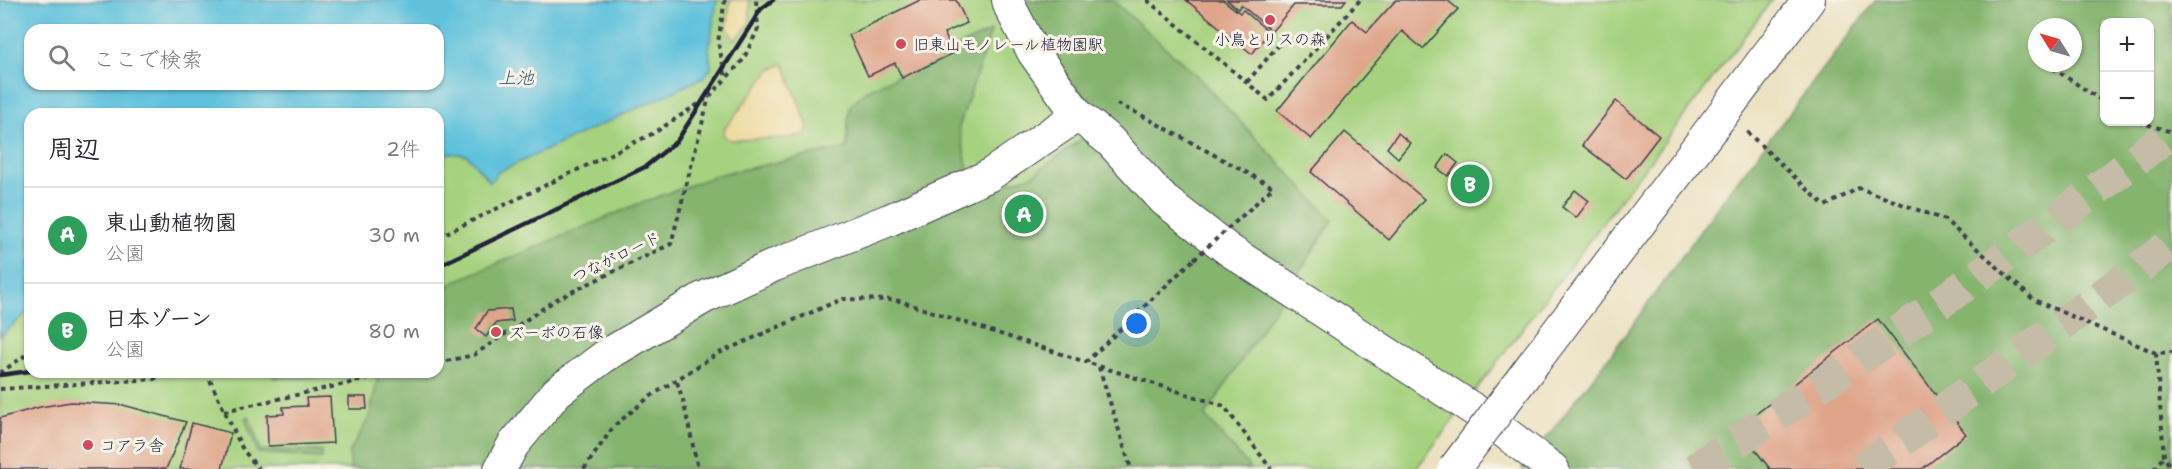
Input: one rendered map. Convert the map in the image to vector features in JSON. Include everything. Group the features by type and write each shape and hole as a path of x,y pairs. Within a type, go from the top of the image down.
{"street":[{"path":"1008,0 1033,52 1078,115 1110,141 1164,200 1205,233 1269,278 1479,413 1553,469"},
{"path":"1454,469 1809,0"},
{"path":"500,469 513,445 557,393 604,356 703,298 775,265 889,220 988,176 1078,115"}],"path":[{"path":"725,0 718,42 726,78"},
{"path":"444,234 654,133 709,97 743,60 758,29 756,0"},
{"path":"1147,0 1268,100 1360,0"},
{"path":"1247,82 1283,40"},
{"path":"2059,72 2100,99"},
{"name":"つながロード","path":"444,362 474,355 557,299 671,244 709,97"},
{"path":"1086,362 1273,187 1141,115 1109,101"},
{"path":"2152,126 2172,132"},
{"path":"1746,132 1825,206 1859,188 1945,220 2034,300 2156,353 2172,352"},
{"path":"584,469 614,426 648,398 717,354 842,299 896,300 1224,406 1271,469"},
{"path":"2156,353 2164,456 2171,469"},
{"path":"0,374 24,356"},
{"path":"1099,366 1131,469"},
{"path":"0,389 156,378"},
{"path":"209,378 243,450 259,469"},
{"path":"224,411 372,378"},
{"path":"676,382 683,400 698,469"},
{"path":"2154,469 2164,456"}],"green space":[{"path":"0,0 1772,0 1416,469 0,469"},
{"path":"1018,0 1112,0 1195,74 1333,220 1205,416 1251,469 351,469 349,453 369,418 378,378 444,378 444,289 456,281 638,204 721,174 847,148 850,106 865,91 991,31 959,127 973,193 1031,176 1108,120 1061,74"},
{"path":"1876,0 2172,0 2172,469 1522,469 1610,356 1719,205"},
{"path":"249,416 261,450 322,451 322,458 258,453 245,418"}],"sand":[{"path":"730,0 749,0 750,7 749,23 734,40 727,27"},
{"path":"784,64 808,127 805,134 789,138 730,140 723,135 725,128 771,69"}],"water":[{"name":"上池","path":"0,0 717,0 709,49 711,68 703,78 498,172 490,182 467,155 444,154 444,108 24,108 24,315 0,336"}],"building":[{"name":"旧東山モノレール植物園駅","path":"920,0 956,0 967,23 944,33 954,53 902,78 895,63 868,76 849,35"},
{"path":"1186,0 1223,0 1240,13 1243,10 1269,32 1252,54"},
{"name":"小鳥とリスの森","path":"1227,0 1346,0 1342,5 1294,5 1272,31 1241,5 1238,9"},
{"path":"1396,0 1447,0 1458,9 1423,49 1402,31 1311,139 1277,111 1352,20 1367,32"},
{"path":"1616,101 1659,136 1626,179 1582,145"},
{"path":"1345,132 1424,199 1389,240 1311,172"},
{"path":"1398,133 1410,143 1398,158 1387,148"},
{"path":"1447,154 1458,163 1448,176 1437,168"},
{"path":"1575,190 1589,201 1576,218 1562,207"},
{"path":"511,309 513,321 496,323 486,337 476,329 487,311"},
{"path":"1878,319 1966,434 1922,469 1770,469 1738,428"},
{"path":"330,397 333,443 268,446 267,415 284,414 283,407 307,406 306,398"},
{"path":"349,397 366,397 367,409 349,409"},
{"name":"コアラ舎","path":"71,402 123,405 186,422 166,469 0,469 0,418 40,407"},
{"path":"192,423 231,433 222,469 180,469"}],"tunnel":[{"path":"1695,469 1937,305 2172,132"},
{"path":"1862,469 2172,243"}],"railway":[{"path":"444,263 645,167 677,141 761,9 773,0"},
{"path":"0,375 24,372"}],"place":[{"name":"小鳥とリスの森","path":"1270,20"},
{"name":"旧東山モノレール植物園駅","path":"901,44"},
{"name":"日本ゾーン","path":"1470,184"},
{"name":"東山動植物園","path":"1024,214"},
{"name":"ズーボの石像","path":"496,332"},
{"name":"コアラ舎","path":"88,445"}]}
